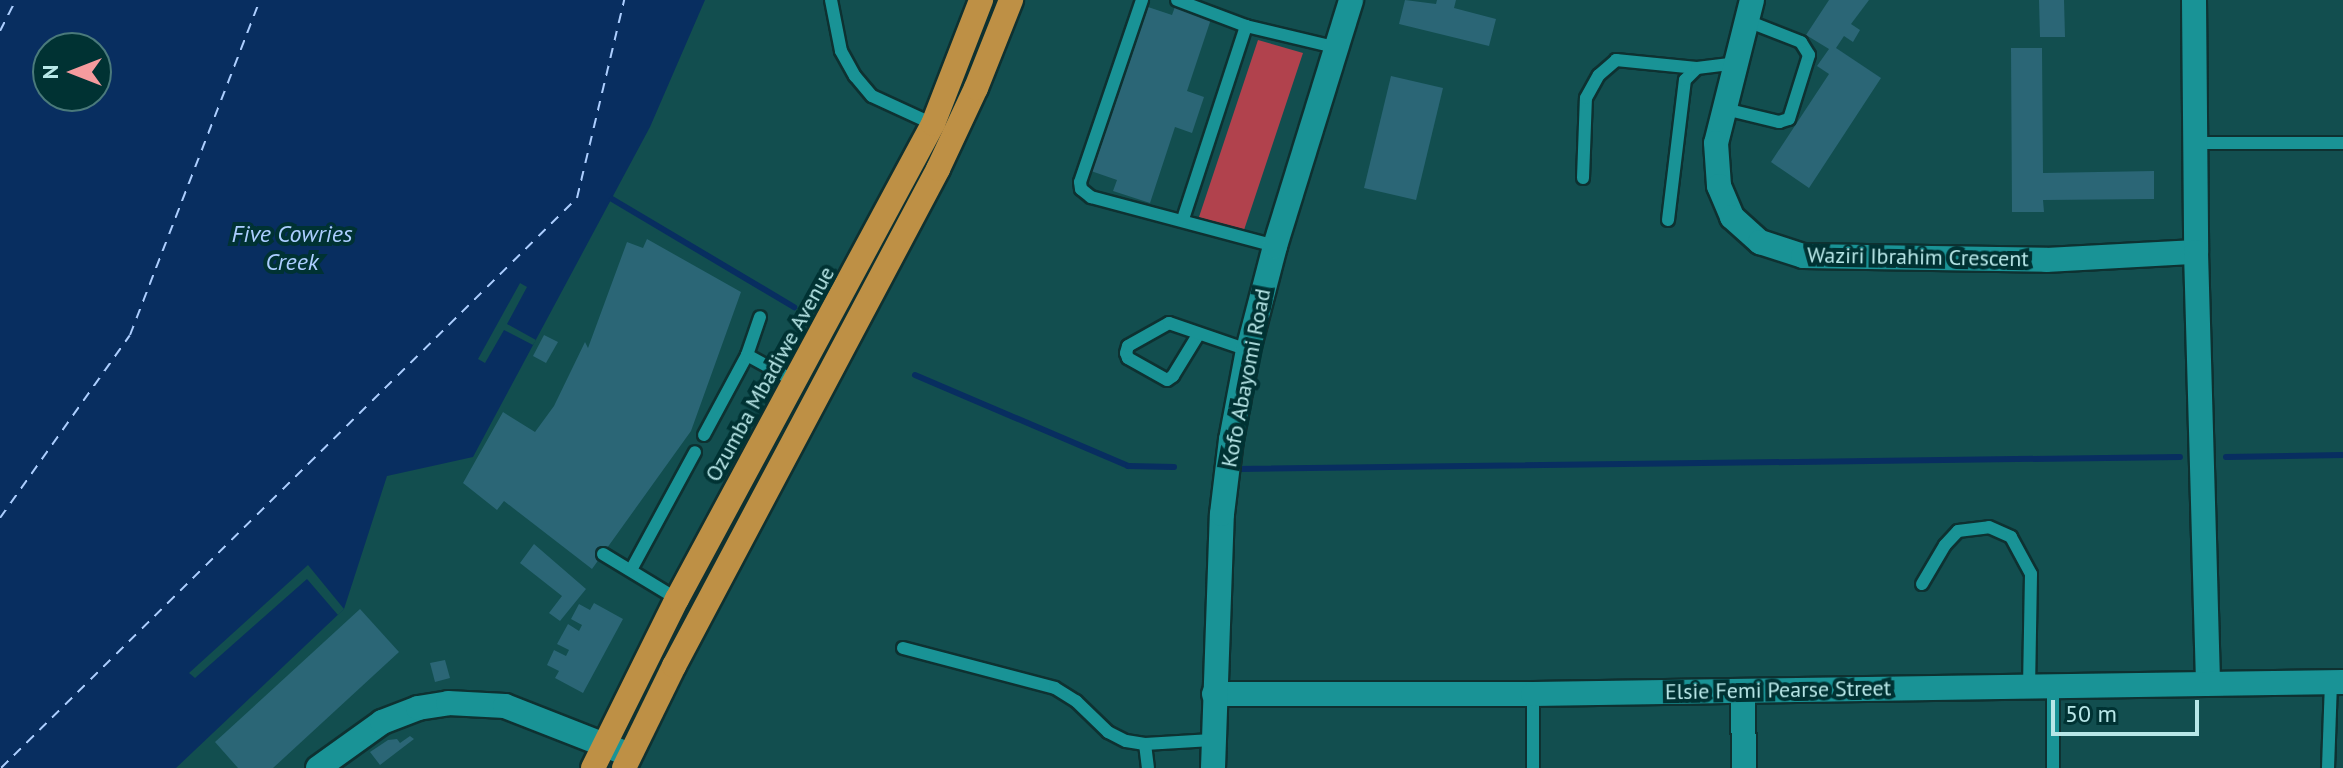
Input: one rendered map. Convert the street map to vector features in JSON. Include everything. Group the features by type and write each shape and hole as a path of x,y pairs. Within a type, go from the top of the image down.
{"highway":[{"name":"Ozumba Mbadiwe Avenue","path":"593,768 677,599 933,124 981,0"},
{"path":"627,762 938,169 976,88 1011,0"}],"street":[{"name":"Kofo Abayomi Road","path":"1213,768 1222,514 1248,350 1275,246 1351,0"},
{"path":"2194,0 2196,252 2208,683"},
{"name":"Waziri Ibrahim Crescent","path":"1749,11 1716,143 1719,186 1732,217 1760,242 1803,256 2046,260 2196,252"},
{"name":"Elsie Femi Pearse Street","path":"1214,694 1533,694 2337,682"},
{"path":"1743,691 1744,768"},
{"path":"318,768 382,722 418,708 448,703 505,706 603,744 627,762"}],"lane":[{"path":"831,0 841,51 855,76 872,96 933,124"},
{"path":"1142,0 1080,182 1081,189 1091,197 1183,219 1275,246"},
{"path":"1177,0 1246,26 1338,48"},
{"path":"1725,109 1779,122 1789,119 1809,55 1801,42 1749,11"},
{"path":"1183,219 1246,26"},
{"path":"1583,178 1586,98 1599,75 1616,60 1697,68 1736,63"},
{"path":"1668,220 1685,80 1697,68"},
{"path":"2195,143 2343,143"},
{"path":"704,435 747,355 760,317"},
{"path":"1198,335 1173,376 1167,380 1148,372 1128,358 1126,353 1128,346 1169,323 1248,350"},
{"path":"747,355 796,382"},
{"path":"631,570 695,452"},
{"path":"1922,584 1945,545 1958,531 1989,527 2011,537 2031,574 2041,686 2053,768"},
{"path":"603,554 677,599"},
{"path":"903,648 1055,688 1076,701 1108,732 1126,741 1145,744 1212,740"},
{"path":"2328,768 2337,682"},
{"path":"1533,694 1533,768"},
{"path":"1145,744 1148,768"}],"shaded area":[{"path":"1258,40 1303,53 1244,230 1198,220"}],"water":[{"name":"Five Cowries Creek","path":"0,0 705,0 650,127 473,457 387,476 344,609 176,768 0,768"}],"pier":[{"path":"520,283 527,287 507,324 536,340 533,345 504,330 485,363 478,359"},
{"path":"308,565 344,609 338,615 307,579 195,678 189,673"}],"building":[{"path":"1405,0 1436,4 1437,0 1456,0 1454,8 1496,19 1489,46 1399,24"},
{"path":"1829,0 1869,0 1851,24 1860,30 1853,42 1844,36 1836,48 1881,78 1809,188 1771,162 1829,74 1817,66 1829,49 1806,35"},
{"path":"2039,0 2064,0 2065,37 2040,37"},
{"path":"1176,4 1212,16 1187,91 1204,97 1192,133 1175,127 1150,203 1113,191 1117,180 1091,171 1145,6 1172,15"},
{"path":"2011,48 2042,48 2043,173 2154,171 2154,199 2043,200 2044,212 2012,212"},
{"path":"1391,76 1443,88 1416,200 1364,188"},
{"path":"647,239 741,292 691,431 592,569 504,501 497,510 463,483 503,412 535,432 554,406 585,342 588,348 627,242 643,248"},
{"path":"544,335 558,342 546,363 533,356"},
{"path":"534,544 586,589 560,621 549,613 562,596 520,563"},
{"path":"594,603 623,619 583,693 555,678 559,671 547,665 554,650 566,656 569,650 557,644 568,624 579,631 582,625 571,619 579,604 590,610"},
{"path":"360,609 399,652 273,768 238,768 215,742"},
{"path":"445,660 450,678 435,682 430,663"},
{"path":"410,736 414,739 380,765 370,752 388,740 397,739 400,743"}],"waterway":[{"path":"612,199 794,307"},
{"path":"915,375 1128,466 1174,467"},
{"path":"2226,457 2343,455"},
{"path":"1239,469 2180,457"}],"ferry route":[{"path":"0,31 16,0"},
{"path":"0,518 130,335 260,0"},
{"path":"1,768 577,198 624,0"}]}
